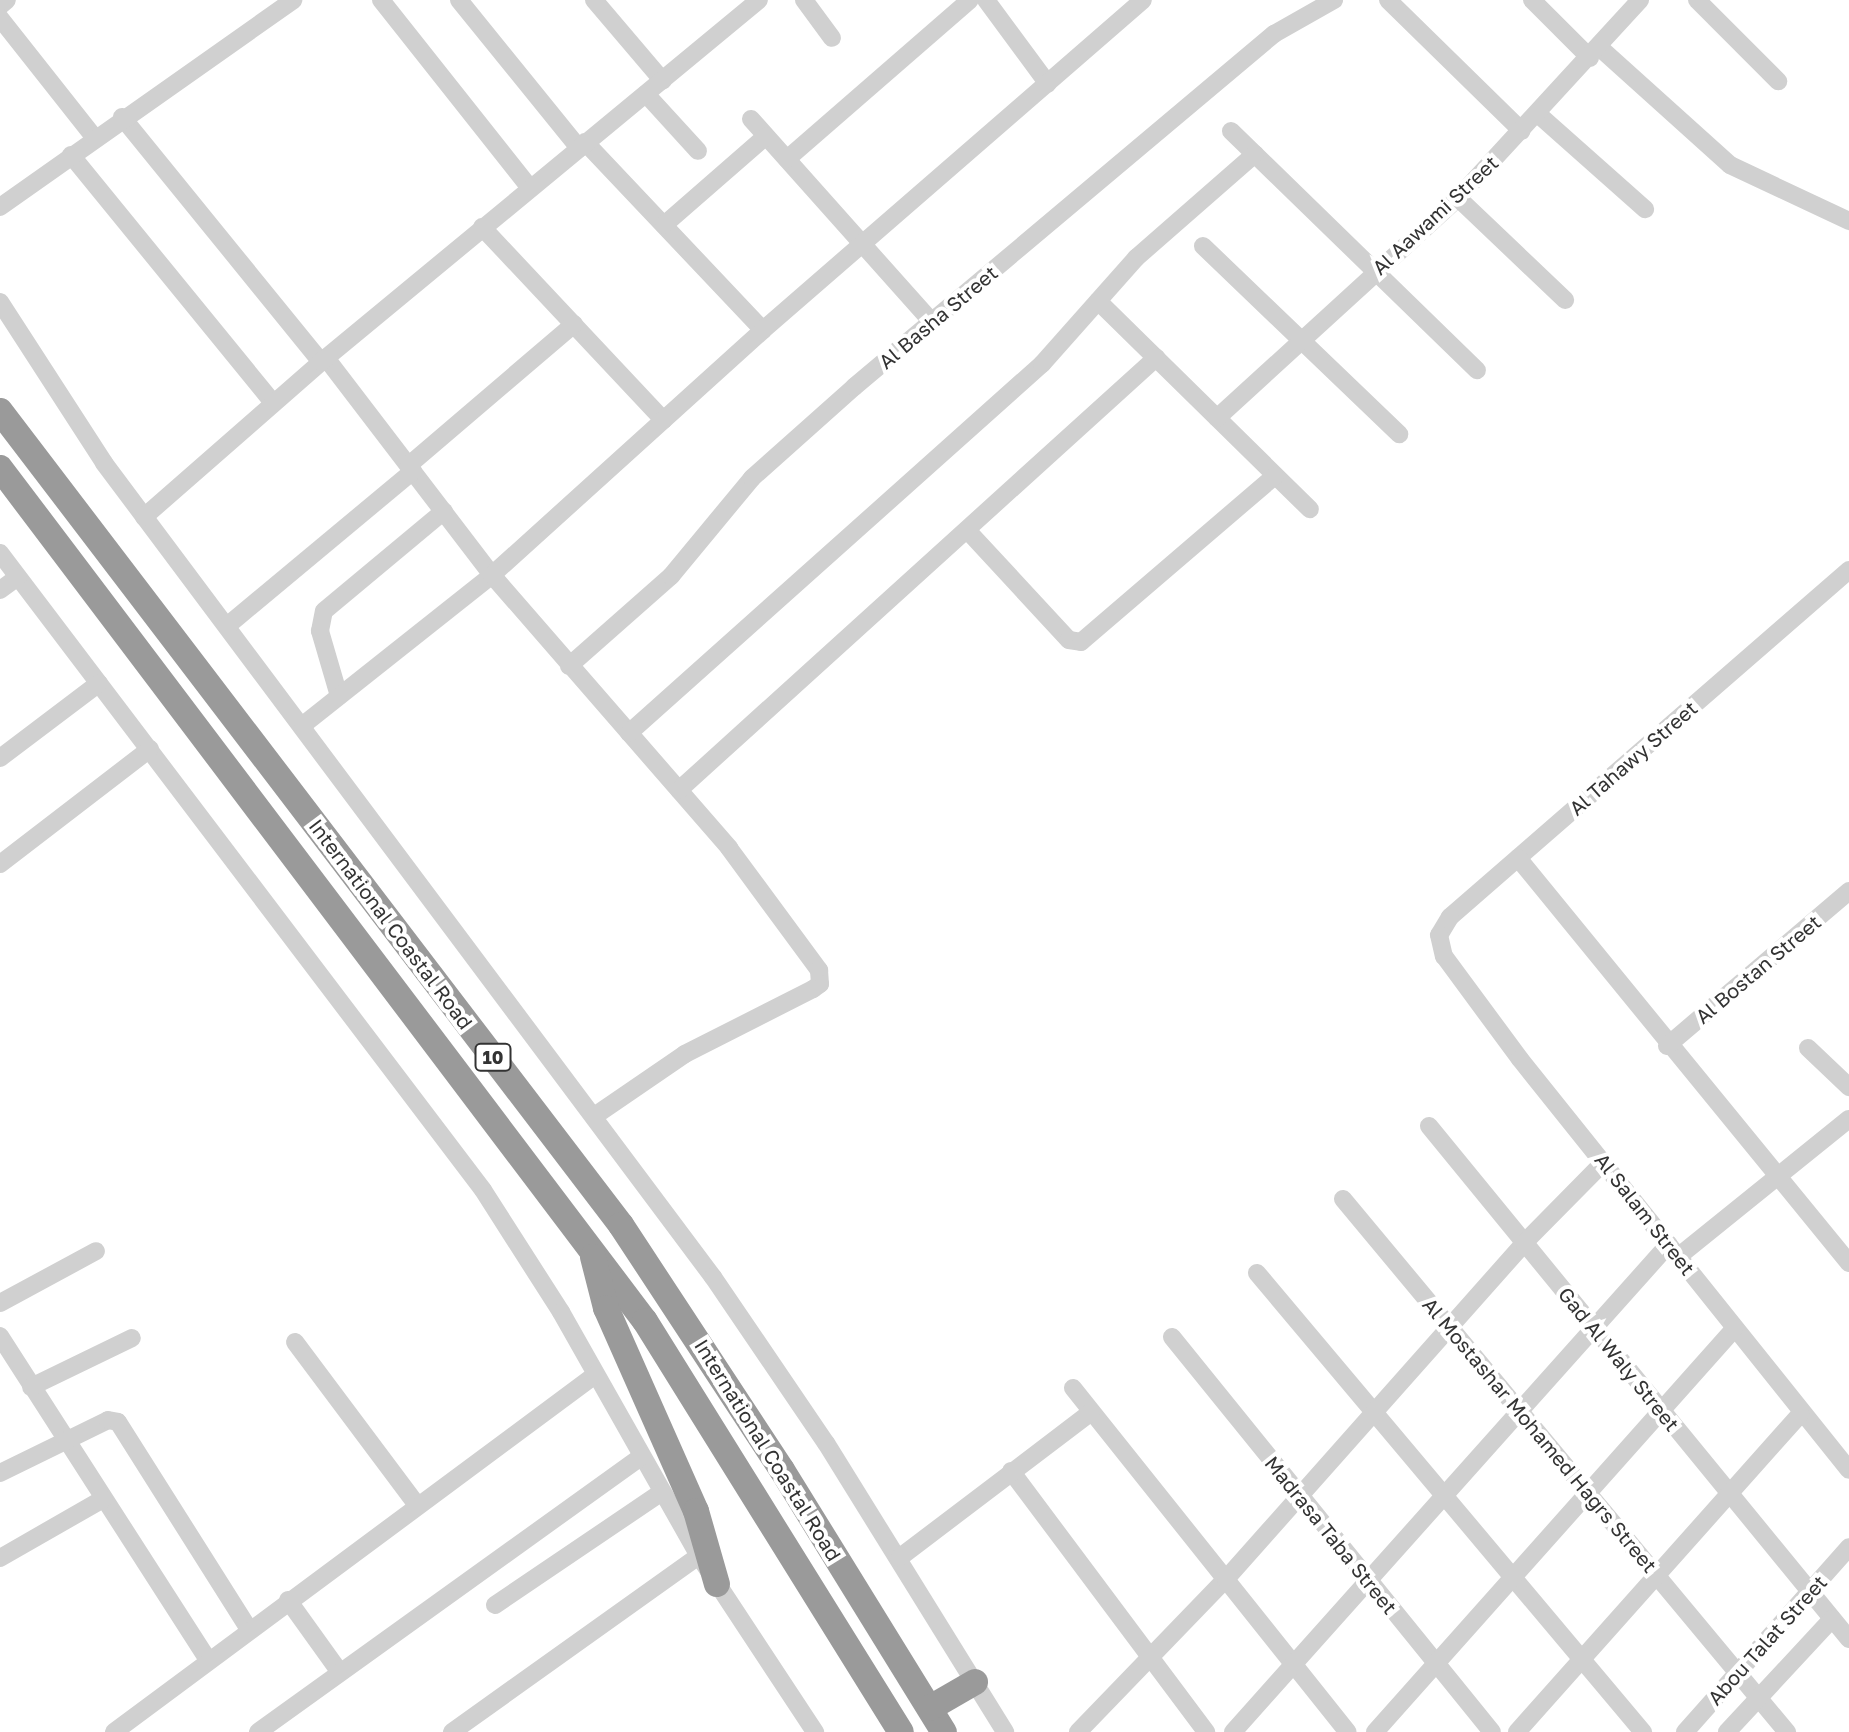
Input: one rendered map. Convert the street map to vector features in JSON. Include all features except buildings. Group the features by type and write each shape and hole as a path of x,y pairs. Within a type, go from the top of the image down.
{"highway":[{"name":"International Coastal Road","path":"0,411 621,1225 782,1470 944,1732"},
{"name":"International Coastal Road","path":"0,468 590,1246 701,1406 901,1732"},
{"path":"590,1246 606,1308 696,1511 717,1584"},
{"path":"930,1708 975,1682"}],"street":[{"path":"0,6 7,0"},
{"path":"0,207 122,117 293,0"},
{"path":"381,0 530,188"},
{"path":"459,0 582,145 664,225 763,330"},
{"path":"594,0 663,81"},
{"path":"804,0 832,38"},
{"path":"787,159 970,0"},
{"path":"986,0 1048,84"},
{"path":"303,725 492,575 763,330 1143,0"},
{"name":"Al Basha Street","path":"569,666 695,552 752,478 1274,34 1334,0"},
{"path":"1388,0 1522,131"},
{"path":"1532,0 1730,165 1849,221"},
{"name":"Al Aawami Street","path":"1217,418 1458,198 1539,115 1640,0"},
{"path":"1697,0 1778,81"},
{"path":"144,517 273,403 482,227 663,81 747,4"},
{"path":"0,18 94,137"},
{"path":"646,94 698,151"},
{"path":"1539,115 1645,209"},
{"path":"122,117 324,360 492,575 776,907 822,978 791,1003 685,1054 596,1115"},
{"path":"751,119 932,322"},
{"path":"1231,131 1477,370"},
{"path":"664,225 766,136"},
{"path":"629,733 1042,364 1136,258 1255,154"},
{"path":"71,155 273,403"},
{"path":"1458,198 1565,300"},
{"path":"482,227 663,420"},
{"path":"1203,246 1399,434"},
{"path":"1098,301 1310,509"},
{"path":"0,302 67,411 144,517 596,1115 773,1363 899,1558 1005,1732"},
{"path":"227,626 574,324"},
{"path":"679,790 1156,358"},
{"path":"967,530 1069,640 1081,642 1275,476"},
{"path":"339,696 320,631 324,611 444,511"},
{"path":"0,553 483,1190 595,1375 699,1556 812,1727 792,1732"},
{"name":"Al Tahawy Street","path":"1444,956 1443,925 1849,570"},
{"path":"0,590 18,577"},
{"path":"0,758 99,683"},
{"path":"0,864 150,749"},
{"path":"1518,858 1667,1046 1849,1263"},
{"name":"Al Bostan Street","path":"1667,1046 1849,891"},
{"name":"Al Salam Street","path":"1444,956 1800,1414 1849,1470"},
{"path":"1808,1048 1849,1087"},
{"path":"1233,1732 1594,1328 1674,1250 1849,1119"},
{"name":"Gad Al Waly Street","path":"1429,1126 1849,1639"},
{"path":"1078,1732 1226,1579 1524,1243 1604,1162"},
{"name":"Al Mostashar Mohamed Hagrs Street","path":"1343,1199 1787,1732"},
{"path":"0,1303 96,1251"},
{"path":"1257,1273 1643,1732"},
{"path":"1375,1732 1434,1662 1734,1329"},
{"path":"0,1336 208,1660"},
{"name":"Madrasa Taba Street","path":"1172,1337 1492,1732"},
{"path":"31,1387 132,1338"},
{"path":"295,1342 416,1504"},
{"path":"114,1732 416,1504 595,1375"},
{"path":"1073,1388 1348,1732"},
{"path":"899,1558 1091,1412"},
{"path":"1517,1732 1800,1414"},
{"path":"0,1473 108,1420 118,1422 249,1629"},
{"path":"258,1732 641,1457"},
{"path":"1011,1471 1149,1661 1206,1732"},
{"path":"495,1605 662,1492"},
{"path":"0,1558 103,1499"},
{"name":"Abou Talat Street","path":"1685,1732 1849,1547"},
{"path":"452,1732 699,1556"},
{"path":"288,1600 339,1671"},
{"name":"Abou Talat Street","path":"1727,1732 1832,1619"}]}
